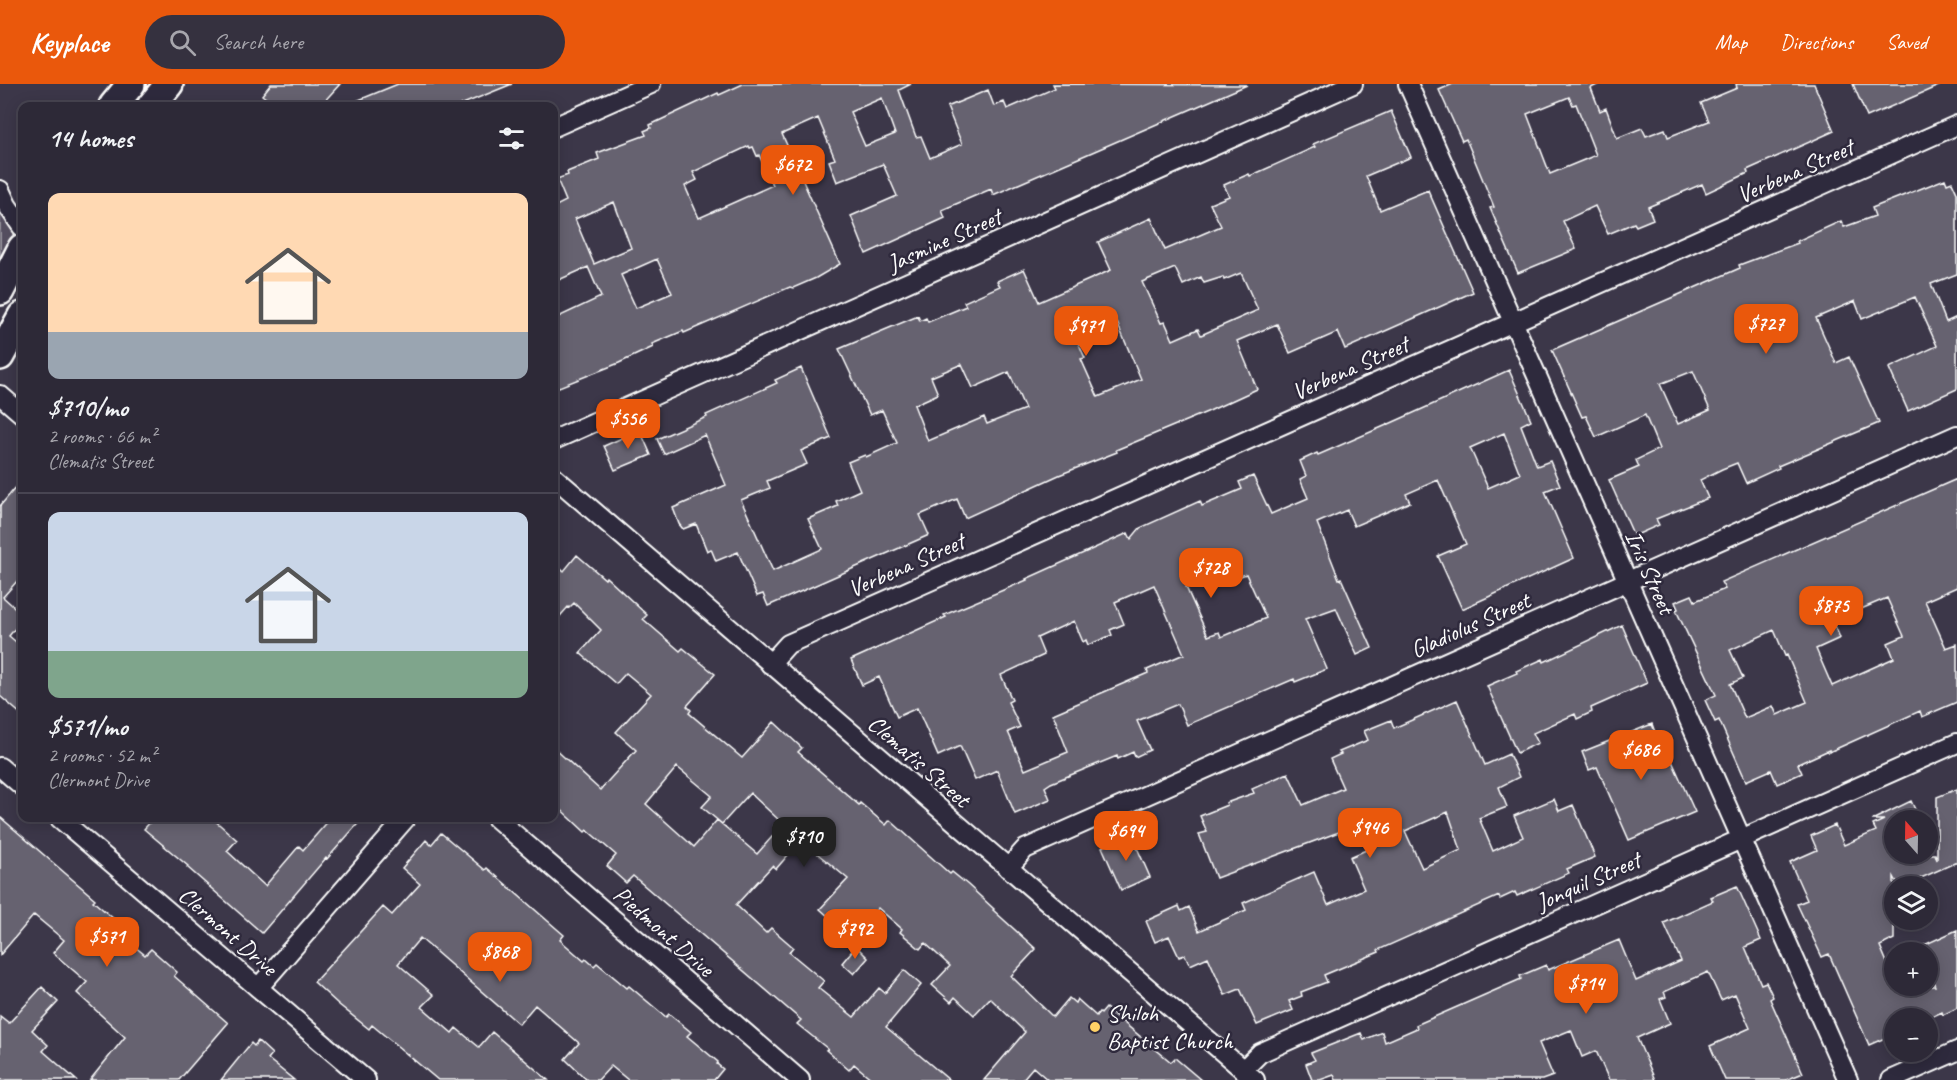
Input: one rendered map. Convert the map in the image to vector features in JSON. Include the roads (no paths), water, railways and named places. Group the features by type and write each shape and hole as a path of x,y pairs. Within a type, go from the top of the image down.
{"main road":[{"path":"117,102 131,84"},
{"path":"154,102 169,84"},
{"path":"0,291 18,256"},
{"path":"0,356 18,323"}],"street":[{"path":"558,125 651,84"},
{"name":"Jasmine Street","path":"558,438 1353,84"},
{"name":"Iris Street","path":"1408,84 1848,1080"},
{"name":"Verbena Street","path":"770,664 788,644 1957,125"},
{"path":"0,190 18,221"},
{"path":"0,395 18,411"},
{"name":"Gladiolus Street","path":"1008,868 1025,849 1957,435"},
{"name":"Clematis Street","path":"558,480 1249,1075"},
{"name":"Jonquil Street","path":"1249,1075 1260,1053 1957,743"},
{"path":"0,767 18,783"},
{"name":"Clermont Drive","path":"64,822 366,1080"},
{"path":"258,988 403,822"},
{"name":"Piedmont Drive","path":"501,822 800,1080"},
{"path":"1891,1080 1957,1051"}],"place":[{"name":"Shiloh Baptist Church","path":"1095,1027"}]}
